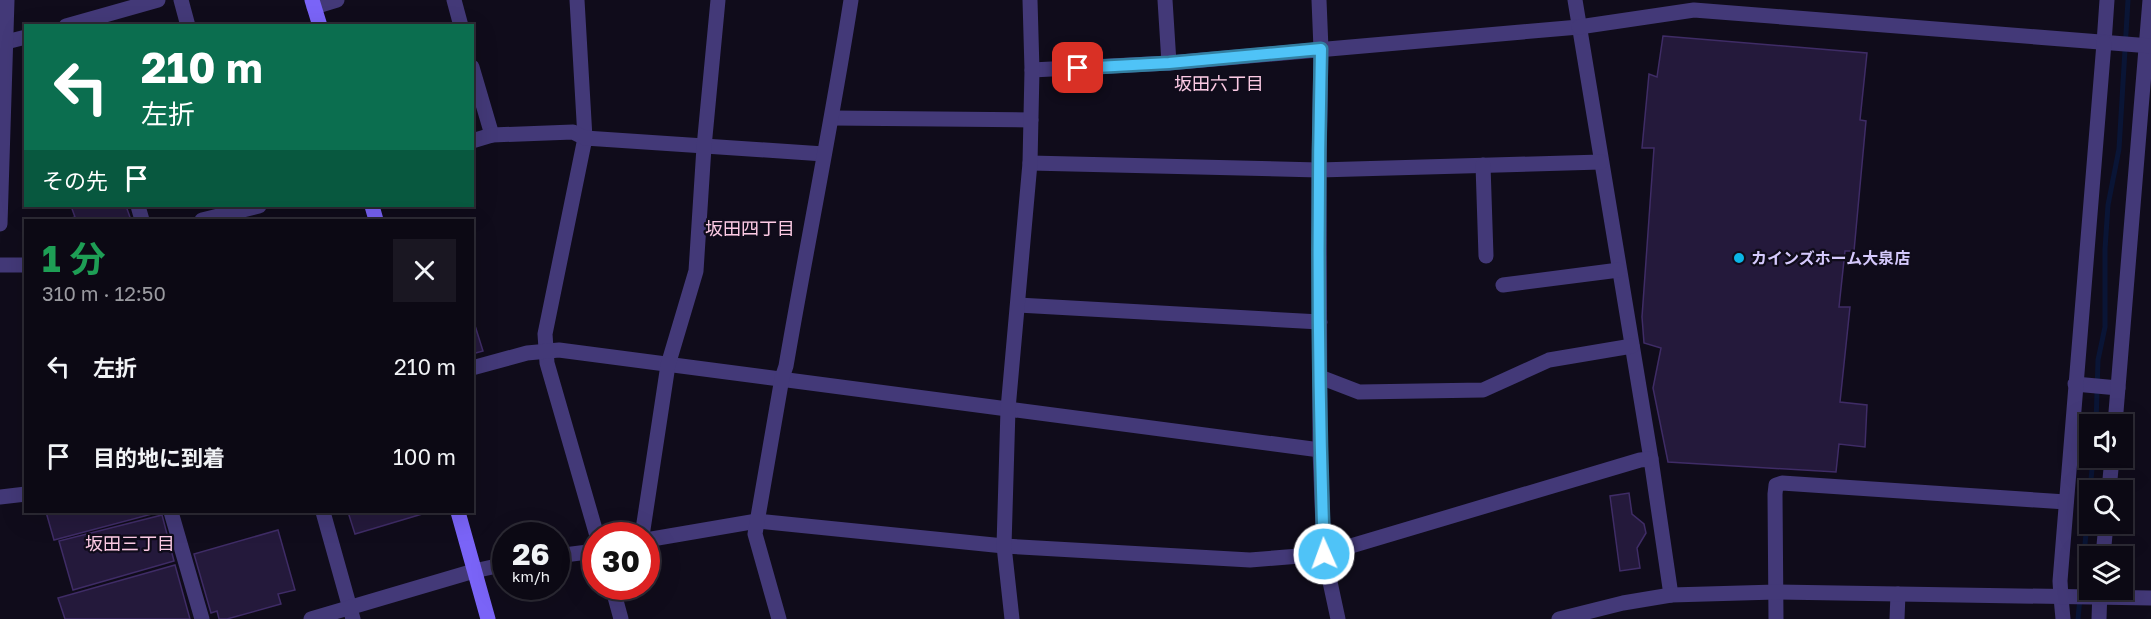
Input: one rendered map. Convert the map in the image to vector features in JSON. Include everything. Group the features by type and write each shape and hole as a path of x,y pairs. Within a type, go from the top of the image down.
{"main road":[{"path":"313,3 319,24"},
{"path":"458,513 488,619"}],"street":[{"path":"0,224 7,0"},
{"path":"87,23 158,0"},
{"path":"181,0 187,24"},
{"path":"313,3 337,0"},
{"path":"454,0 460,24"},
{"path":"577,0 585,138 545,334 545,350 593,522"},
{"path":"644,522 668,365 696,271 704,147 718,0"},
{"path":"778,619 755,534 782,378 832,118 851,0"},
{"path":"1012,619 1004,546 1008,409 1030,163 1032,70 1030,0"},
{"path":"1165,0 1169,63"},
{"path":"1319,0 1321,49 1318,170 1320,450 1324,554 1338,619"},
{"path":"1575,0 1671,594"},
{"path":"2063,619 2060,581 2107,0"},
{"path":"2116,414 2150,0"},
{"path":"1032,70 1169,63 1579,27 1693,5 2148,46"},
{"path":"6,42 24,38"},
{"path":"474,74 492,135"},
{"path":"832,118 1031,120"},
{"path":"474,140 492,135 573,132 585,138 824,154"},
{"path":"1030,163 1318,170 1601,162"},
{"path":"1483,165 1486,256"},
{"path":"207,219 256,207"},
{"path":"0,265 24,265"},
{"path":"1503,285 1620,270"},
{"path":"1018,305 1320,322"},
{"path":"1320,377 1359,392 1483,390 1549,360 1632,346"},
{"path":"474,367 527,353 559,350 1320,450"},
{"path":"2075,384 2118,388"},
{"path":"660,538 757,521 1004,546 1250,560 1324,554 1629,463 1651,459"},
{"path":"1776,619 1774,494 1776,486 1782,483 2066,502"},
{"path":"0,497 24,494"},
{"path":"171,513 202,619"},
{"path":"323,513 352,614"},
{"path":"311,619 352,614 474,571 492,567"},
{"path":"1559,619 1671,594 1776,592 2079,596"},
{"path":"1897,619 1898,594"},
{"path":"2133,597 2151,598"},
{"path":"616,600 621,619"},
{"path":"2099,600 2099,619"}],"building":[{"path":"1663,36 1867,53 1860,120 1866,121 1854,251 1845,251 1839,307 1850,307 1840,402 1867,405 1865,447 1839,444 1836,472 1668,462 1653,388 1661,348 1644,343 1642,317 1654,148 1642,148 1649,74 1657,77"},
{"path":"71,207 126,207 131,219 68,219 75,217"},
{"path":"474,322 483,351 474,353"},
{"path":"1629,493 1632,514 1644,524 1646,533 1637,548 1640,568 1620,571 1610,496"},
{"path":"46,513 156,513 54,540"},
{"path":"348,513 426,513 355,534"},
{"path":"162,515 174,561 73,590 59,541"},
{"path":"278,530 295,590 278,594 281,604 227,619 219,619 217,611 211,613 194,554"},
{"path":"175,565 190,619 65,619 58,598"}],"waterway":[{"path":"2096,414 2098,360 2105,327 2105,249 2108,205 2119,149 2128,0"},
{"path":"2091,480 2092,468"},
{"path":"2078,619 2086,534"}],"place":[{"name":"カインズホーム大泉店","path":"1739,258"}],"district":[{"name":"坂田六丁目","path":"1219,83"},
{"name":"坂田四丁目","path":"750,228"},
{"name":"坂田三丁目","path":"130,543"}],"route":[{"path":"1078,68 1169,63 1321,49 1318,170 1320,450 1324,554"}]}
